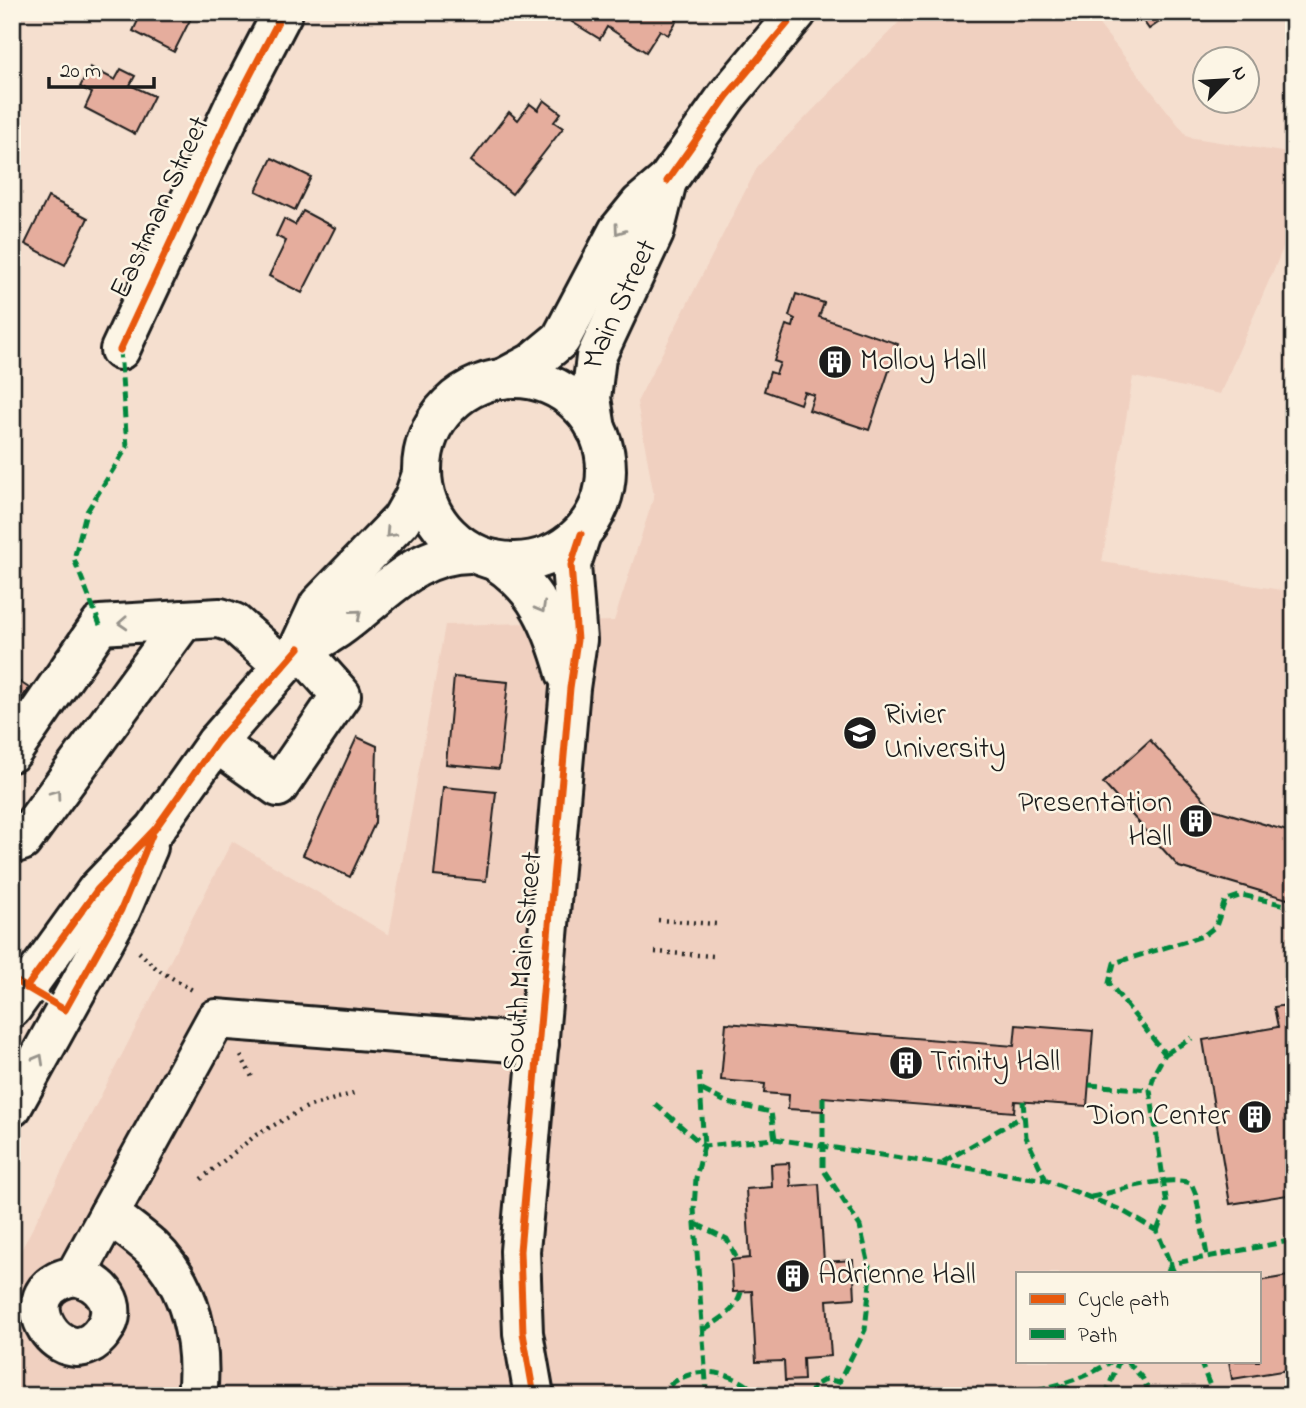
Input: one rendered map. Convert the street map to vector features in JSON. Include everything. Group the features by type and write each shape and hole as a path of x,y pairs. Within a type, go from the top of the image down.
{"main road":[{"name":"Eastman Street","path":"120,350 233,108 283,12"},
{"name":"Main Street","path":"502,379 543,356 561,339 618,231 640,204 667,181 734,86 797,12"},
{"name":"Main Street","path":"596,429 592,398 596,357 650,242 667,181"},
{"path":"65,1010 17,992 97,890 155,828 216,743 290,657 319,606 401,520 414,497 422,474 426,442 446,408 478,385 502,379 532,380 558,389 581,407 596,429 604,455 605,481 598,507 581,534 559,551 534,560 451,553 415,566 338,629 290,657"},
{"path":"422,474 427,500 438,522 459,544 484,556"},
{"name":"South Main Street","path":"534,1396 523,1333 520,1251 570,688 577,640 571,565 581,534"},
{"name":"South Main Street","path":"484,556 518,576 542,607 560,652 570,688"},
{"path":"12,752 100,625 220,618 234,623 290,657 341,695 278,787 216,743"},
{"path":"12,844 22,841 184,620"},
{"path":"12,1107 121,910 155,828"},
{"path":"75,1276 216,1018 539,1044"},
{"path":"109,1214 153,1249 174,1275 189,1306 200,1373 197,1396"}],"path":[{"path":"658,920 716,924"},
{"path":"138,951 157,969 200,995"},
{"path":"655,952 713,956"},
{"path":"237,1047 252,1077"},
{"path":"201,1179 256,1135 307,1107 355,1093"}],"shaded area":[{"name":"Rivier University","path":"909,12 1089,12 1188,137 1294,154 1294,223 1220,394 1133,377 1102,562 1294,592 1294,1396 12,1396 13,1266 232,841 389,935 445,625 614,621 654,496 637,402 758,166"}],"building":[{"path":"142,12 194,12 174,52 133,31"},
{"path":"579,12 682,12 668,35 660,30 646,52 607,27 600,39 572,22"},
{"path":"1137,12 1174,12 1149,29"},
{"path":"90,67 115,80 121,69 135,76 130,85 154,96 135,134 85,108 92,93 80,87"},
{"path":"544,100 561,113 554,122 563,128 512,194 471,161 509,112 518,120 530,104 538,110"},
{"path":"272,158 311,177 295,210 256,191"},
{"path":"48,197 88,218 65,265 25,244"},
{"path":"303,211 335,228 302,293 269,276 286,241 276,236 284,219 295,225"},
{"name":"Molloy Hall","path":"796,294 824,303 819,317 898,344 869,430 809,410 814,395 804,392 800,404 764,391 770,372 776,374 780,363 774,361 786,325 793,327 795,319 789,316"},
{"path":"12,677 29,688 12,711"},
{"path":"454,677 508,682 499,769 446,764"},
{"path":"357,737 377,746 375,823 350,877 303,855"},
{"name":"Presentation Hall","path":"1150,740 1213,809 1294,833 1294,901 1179,867 1103,783"},
{"path":"443,787 496,792 486,881 434,876"},
{"name":"Dion Center","path":"1294,1004 1294,1194 1230,1204 1203,1040 1278,1027 1274,1007"},
{"name":"Trinity Hall","path":"726,1023 1014,1046 1016,1025 1093,1031 1087,1106 1015,1101 1014,1112 823,1097 823,1111 788,1109 789,1095 764,1093 765,1084 721,1080"},
{"name":"Adrienne Hall","path":"789,1163 791,1186 819,1184 824,1262 853,1260 855,1298 827,1300 831,1356 803,1358 804,1380 785,1381 784,1361 756,1362 752,1291 733,1292 731,1260 750,1258 746,1189 772,1187 771,1164"},
{"path":"1294,1275 1294,1369 1232,1379 1229,1362 1260,1362 1260,1281"},
{"path":"75,1389 81,1396 66,1396"}],"marked path":[{"path":"100,625 74,559 86,513 127,447 120,350"},
{"path":"1157,1231 1167,1205 1150,1090 1155,1072 1165,1054 1109,983 1114,963 1203,936 1216,926 1225,901 1242,895 1294,907"},
{"path":"1165,1054 1192,1038"},
{"path":"699,1072 704,1146 696,1178 694,1209 707,1396"},
{"path":"1089,1085 1150,1090"},
{"path":"702,1090 728,1103 771,1112 775,1139"},
{"path":"823,1097 823,1169 860,1226 871,1274 865,1330 839,1382"},
{"path":"1023,1101 1026,1137 1046,1180"},
{"path":"655,1104 704,1146 775,1139 1046,1180 1121,1210 1157,1231 1174,1272"},
{"path":"943,1162 1023,1116"},
{"path":"1091,1197 1154,1182 1191,1183 1196,1195 1207,1255"},
{"path":"696,1224 727,1239 737,1259"},
{"path":"1168,1271 1171,1264 1294,1240"},
{"path":"703,1330 731,1310 741,1292"},
{"path":"1007,1396 1074,1380 1110,1362"},
{"path":"1105,1396 1119,1362"},
{"path":"1128,1362 1143,1379 1151,1396"},
{"path":"1200,1362 1214,1396"},
{"path":"659,1396 683,1377 709,1372 736,1379 761,1396"},
{"path":"810,1396 814,1386 826,1379 839,1382 849,1396"},
{"path":"1060,1386 1097,1396"},
{"path":"1213,1391 1232,1392 1233,1396"}],"cycle path":[{"path":"120,350 233,108 283,12"},
{"path":"667,181 727,96 797,12"},
{"path":"534,1396 523,1333 520,1251 570,688 577,640 571,565 581,534"},
{"path":"26,988 97,890 155,829 216,743 299,648"},
{"path":"12,979 65,1010 121,910 152,835"}],"place":[{"name":"Molloy Hall","path":"835,362"},
{"name":"Rivier University","path":"860,733"},
{"name":"Presentation Hall","path":"1196,821"},
{"name":"Trinity Hall","path":"906,1063"},
{"name":"Dion Center","path":"1255,1117"},
{"name":"Adrienne Hall","path":"793,1276"}]}
